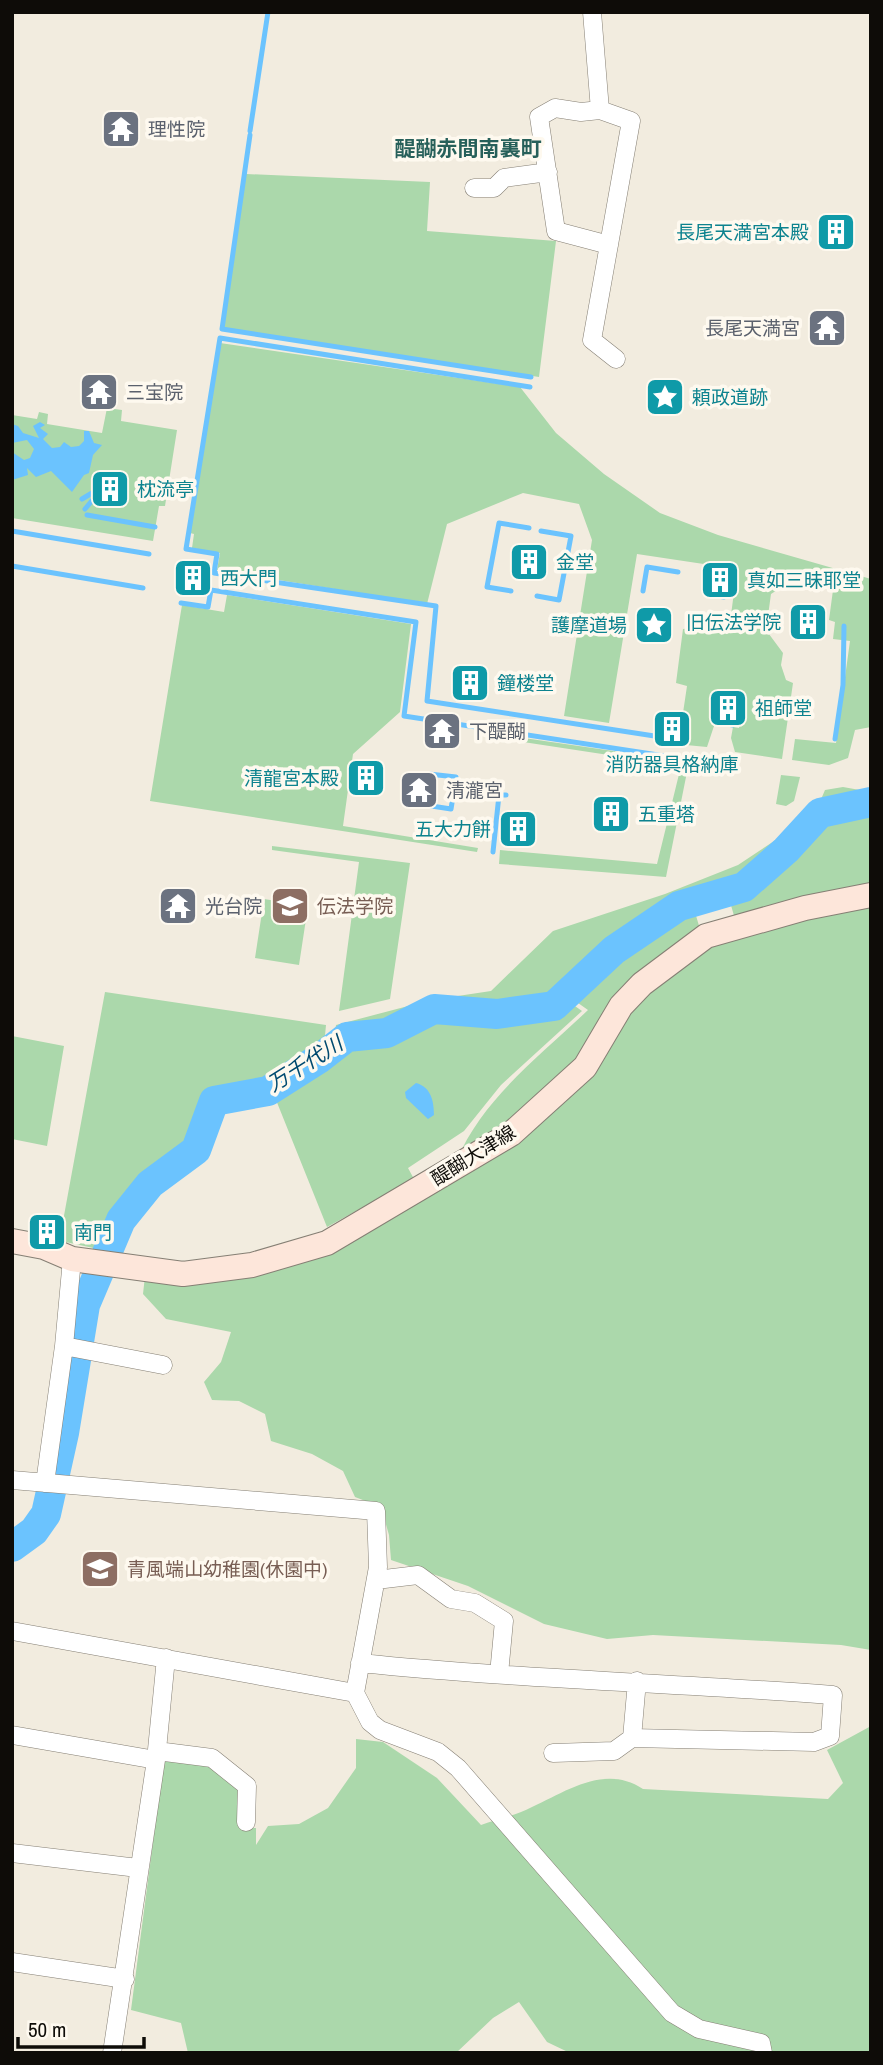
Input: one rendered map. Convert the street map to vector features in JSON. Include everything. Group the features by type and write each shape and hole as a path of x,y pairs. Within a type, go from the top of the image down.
{"main road":[{"name":"醍醐大津線","path":"12,1241 44,1247 92,1262 183,1274 252,1265 327,1242 511,1134 584,1067 621,1006 642,984 706,936 805,908 871,895"}],"street":[{"path":"592,12 600,110"},
{"path":"609,245 556,231 539,117 555,108 581,113 600,110 631,121 609,245 592,340 616,359"},
{"path":"474,188 494,188 504,178 548,172"},
{"path":"51,1483 92,1262"},
{"path":"74,1348 163,1366"},
{"path":"12,1480 376,1511 376,1580 355,1693 370,1722 380,1730 438,1752 458,1768 672,2013 699,2029 761,2043 763,2053"},
{"path":"376,1580 418,1575 451,1599 475,1603 504,1621 499,1674"},
{"path":"12,1633 355,1693"},
{"path":"112,2053 156,1756 166,1658"},
{"path":"360,1663 833,1695 830,1736 814,1742 632,1738 614,1751 553,1753"},
{"path":"632,1738 638,1681"},
{"path":"12,1735 156,1756 212,1758 247,1786 246,1822"},
{"path":"12,1853 138,1868"},
{"path":"12,1962 125,1979"}],"green space":[{"path":"246,174 430,182 427,231 556,241 539,377 223,328"},
{"path":"220,343 520,387 556,433 604,474 660,513 718,535 871,579 871,727 855,730 848,758 829,765 792,760 795,739 836,743 850,641 833,639 835,622 829,620 833,590 788,583 771,594 766,630 783,653 781,665 786,680 793,683 782,759 735,752 731,738 733,727 739,728 744,696 715,691 710,722 715,723 707,747 686,745 680,733 687,686 676,683 683,629 709,625 711,613 731,615 737,569 637,554 609,723 564,716 592,540 579,504 523,493 447,524 427,604 217,570 220,553 192,548 194,534 190,533"},
{"path":"107,408 122,410 121,421 177,430 165,506 159,506 153,541 12,518 12,415 37,419 39,412 48,414 47,424 102,433"},
{"path":"227,595 411,624 400,712 353,754 343,826 478,848 477,852 150,801 182,605 224,612"},
{"path":"510,736 689,762 666,877 499,864 500,850 657,864 681,766 510,740"},
{"path":"781,775 800,777 794,801 786,806 776,804"},
{"path":"843,787 871,792 863,798 819,804 825,790"},
{"path":"871,809 871,885 735,919 730,902 747,895 822,818"},
{"path":"809,818 742,880 675,905 611,948 552,1001 497,1011 433,1006 385,1029 346,1034 334,1042 336,1025 431,1000 491,991 553,931 665,894 738,865"},
{"path":"272,846 410,863 390,999 339,1011 359,862 272,850"},
{"path":"264,899 308,906 299,965 255,958"},
{"path":"871,900 871,1650 841,1645 653,1635 607,1639 544,1624 468,1586 391,1560 389,1535 381,1507 355,1497 343,1471 312,1454 271,1441 265,1414 239,1401 212,1400 204,1382 221,1362 231,1332 166,1319 143,1294 145,1276 252,1272 515,1141 626,1010 711,941"},
{"path":"694,909 700,929 615,994 577,1062 510,1128 457,1160 468,1138 497,1097 588,1010 571,998 612,959 645,933 678,914"},
{"path":"105,992 326,1025 324,1046 280,1076 209,1093 183,1144 140,1174 116,1205 98,1249 61,1241 61,1232"},
{"path":"565,999 582,1011 501,1085 464,1131 408,1168 414,1179 327,1227 274,1095 350,1042 387,1039 434,1015 498,1018 554,1007"},
{"path":"12,1036 64,1046 47,1146 12,1139"},
{"path":"871,1726 871,2053 570,2053 547,2042 519,2002 493,2018 456,2053 188,2053 181,2023 131,2010 164,1758 213,1765 240,1790 242,1828 256,1828 256,1845 268,1826 299,1824 328,1808 356,1768 356,1739 383,1742 437,1778 481,1825 520,1812 573,1787 601,1779 629,1782 643,1789 828,1799 843,1783 827,1750"}],"water":[{"path":"40,422 45,425 40,428 48,434 43,439 52,448 60,447 64,442 71,447 79,446 84,441 84,431 89,431 94,443 102,445 93,455 89,473 84,475 72,492 51,471 36,477 27,468 28,475 12,480 12,452 24,460 30,458 34,449 27,440 12,443 12,424 18,426 23,433 39,438 33,426"},
{"path":"416,1083 428,1091 432,1100 434,1115 428,1119 406,1098 405,1092"}],"waterway":[{"path":"250,131 268,12"},
{"path":"250,135 222,329 531,377"},
{"path":"530,387 220,338 186,549 217,554 214,573 436,606 427,701 687,741"},
{"path":"82,499 92,493 95,497 85,509"},
{"path":"87,515 155,527"},
{"path":"511,591 487,587 499,523 529,528"},
{"path":"12,531 149,554"},
{"path":"537,596 559,600 571,536 541,531"},
{"path":"12,566 143,588"},
{"path":"709,566 705,590 712,591 712,595 724,597 724,593 731,594 734,569"},
{"path":"643,591 647,567 678,572"},
{"path":"181,603 208,607 211,590 416,622 404,716 678,758"},
{"path":"835,739 843,685 844,626"},
{"path":"717,693 743,697 739,721 734,721 733,725 717,722 718,718 713,717 717,693"},
{"path":"429,774 456,777 451,809 425,805 429,774"},
{"path":"493,852 499,795 506,795"},
{"name":"万千代川","path":"12,1547 34,1531 46,1514 64,1433 85,1305 121,1220 150,1184 196,1150 214,1101 268,1091 320,1058 347,1037 387,1033 434,1009 497,1014 554,1006 614,950 679,906 744,887 786,850 820,813 871,802"}],"place":[{"name":"理性院","path":"121,129"},
{"name":"長尾天満宮本殿","path":"836,232"},
{"name":"長尾天満宮","path":"827,328"},
{"name":"三宝院","path":"99,392"},
{"name":"頼政道跡","path":"665,397"},
{"name":"枕流亭","path":"110,489"},
{"name":"金堂","path":"529,562"},
{"name":"西大門","path":"193,578"},
{"name":"真如三昧耶堂","path":"720,580"},
{"name":"旧伝法学院","path":"808,622"},
{"name":"護摩道場","path":"654,625"},
{"name":"鐘楼堂","path":"470,683"},
{"name":"祖師堂","path":"728,708"},
{"name":"消防器具格納庫","path":"672,729"},
{"name":"下醍醐","path":"442,731"},
{"name":"清龍宮本殿","path":"366,778"},
{"name":"清瀧宮","path":"419,790"},
{"name":"五重塔","path":"611,814"},
{"name":"五大力餅","path":"518,829"},
{"name":"光台院","path":"178,906"},
{"name":"伝法学院","path":"290,906"},
{"name":"南門","path":"47,1232"},
{"name":"青風端山幼稚園(休園中)","path":"100,1569"}],"district":[{"name":"醍醐赤間南裏町","path":"468,149"}]}
